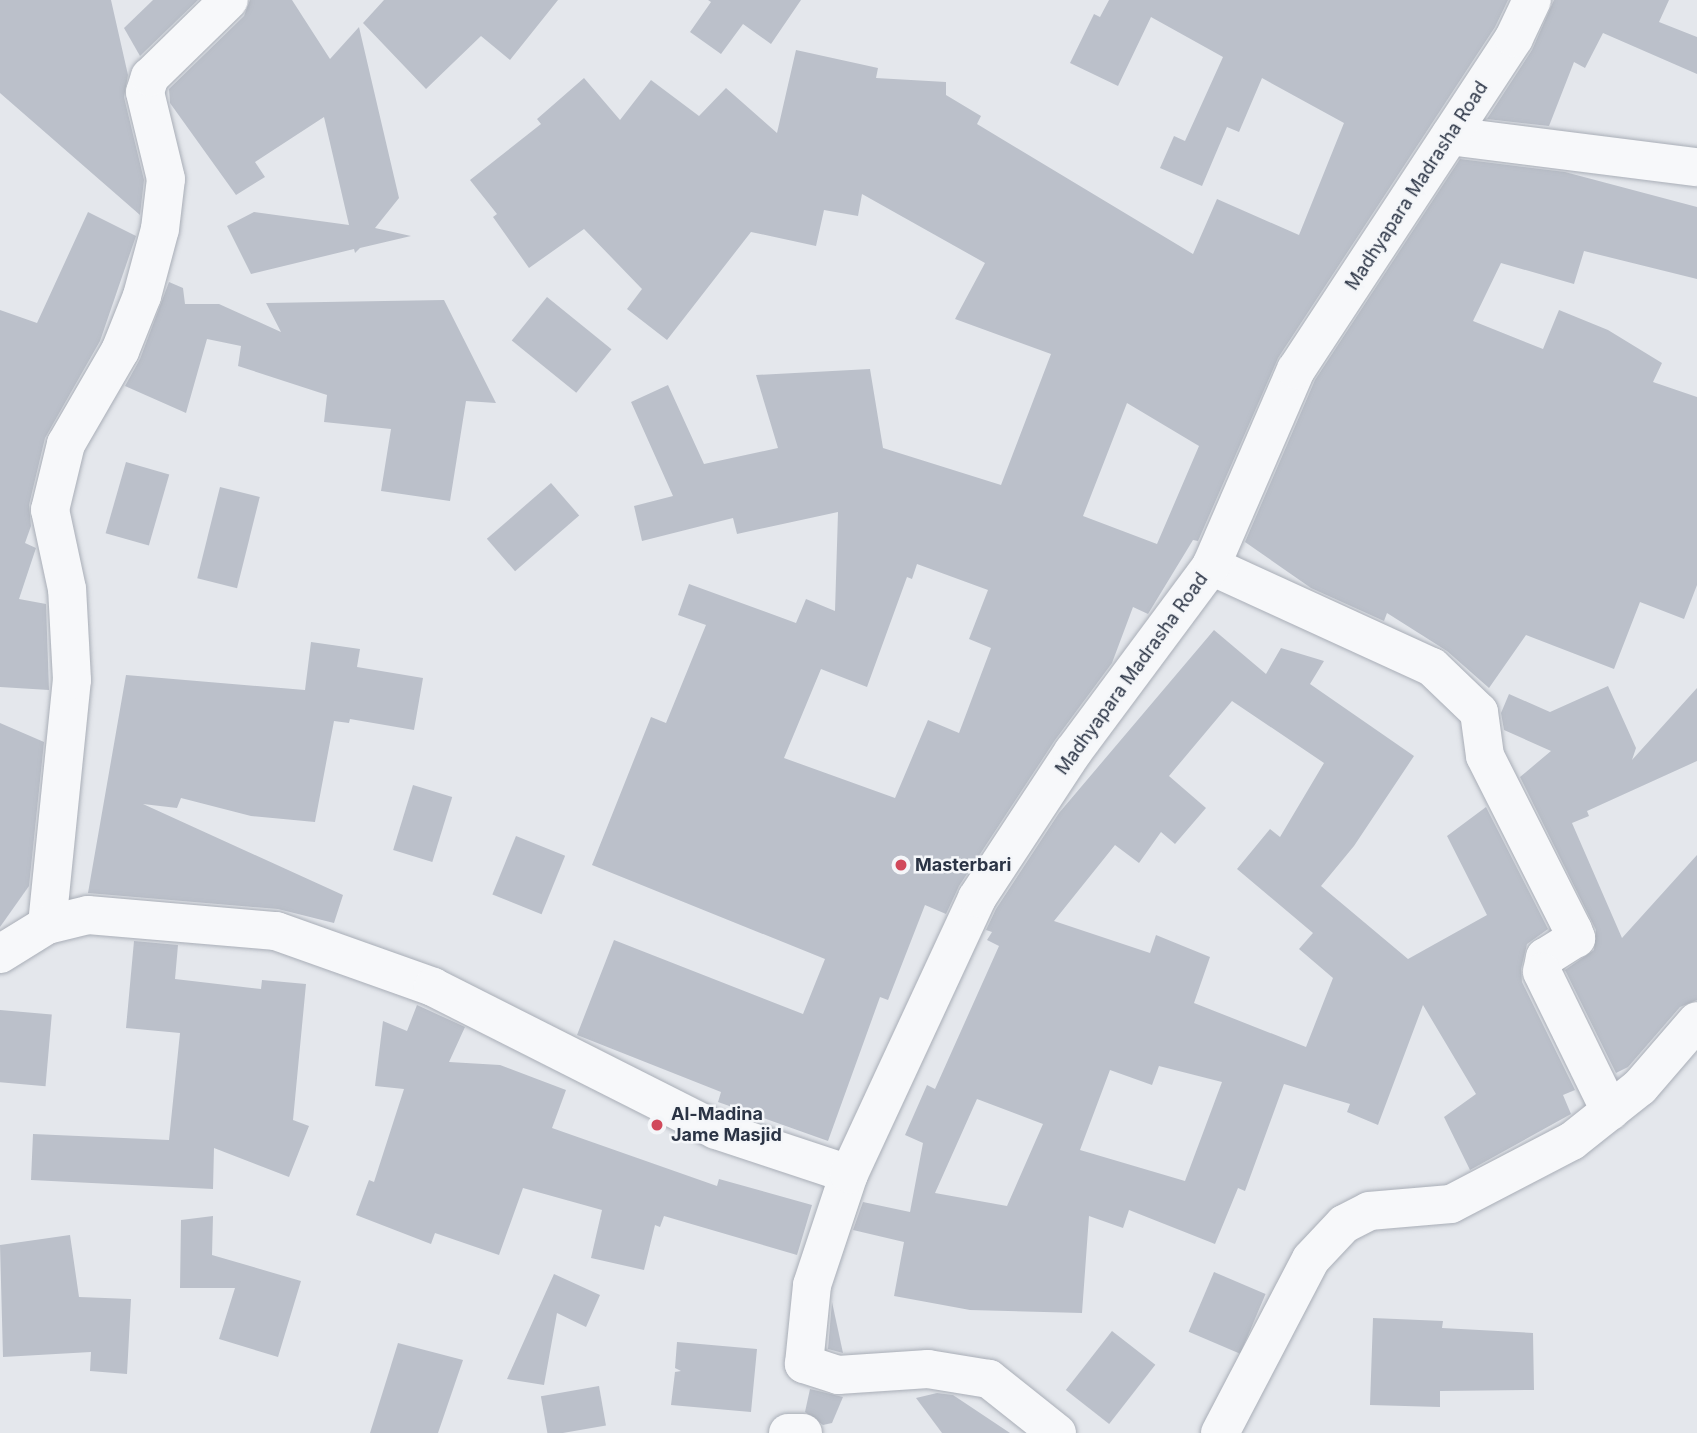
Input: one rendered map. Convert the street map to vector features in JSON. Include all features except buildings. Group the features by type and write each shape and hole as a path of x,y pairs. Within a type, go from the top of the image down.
{"street":[{"path":"47,925 72,680 67,589 50,510 66,444 120,351 142,296 160,229 166,179 145,92 150,77 229,0"},
{"name":"Madhyapara Madrasha Road","path":"1057,1433 989,1379 928,1368 838,1375 804,1364 812,1284 849,1174 977,898 1073,752 1211,566 1296,370 1514,38 1532,0"},
{"path":"1450,136 1697,167"},
{"path":"1211,566 1432,667 1479,712 1485,756 1576,938 1545,957 1542,972 1610,1111"},
{"path":"0,954 47,925 88,915 276,931 433,987 716,1130 849,1174"},
{"path":"1220,1433 1311,1259 1344,1224 1369,1211 1451,1204 1572,1141 1640,1087 1697,1021"},
{"path":"788,1433 803,1433"}],"place":[{"name":"Masterbari","path":"901,865"},
{"name":"Al-Madina Jame Masjid","path":"657,1125"}]}
